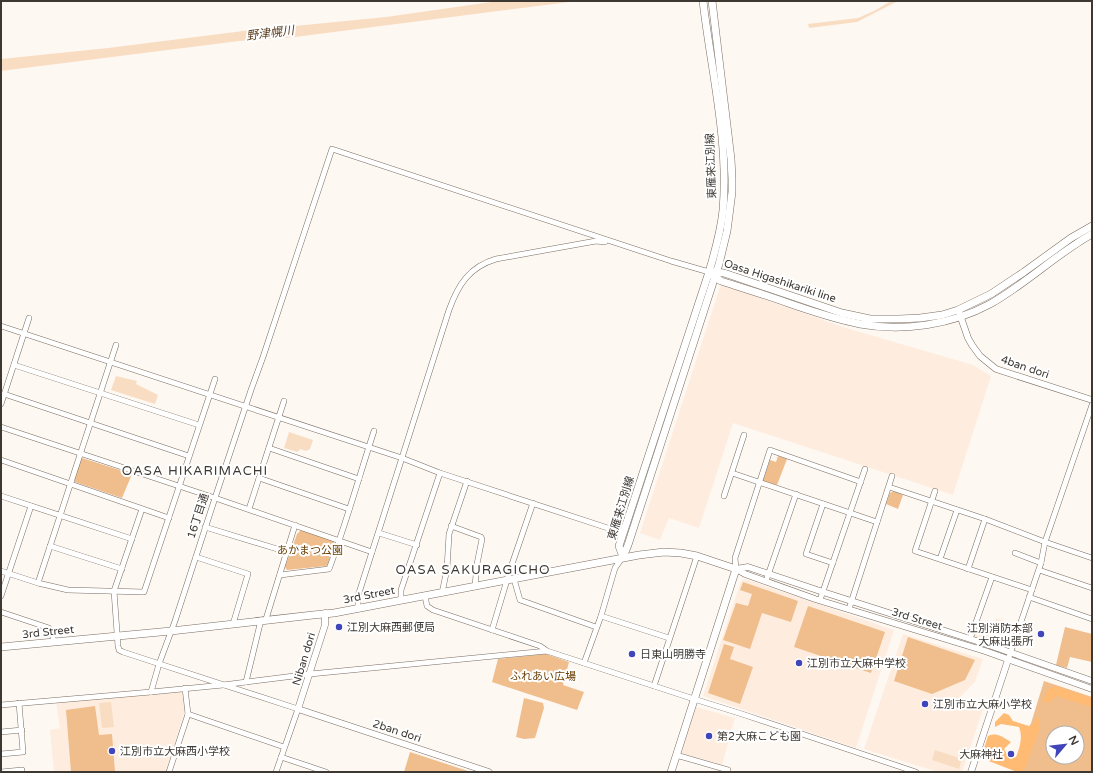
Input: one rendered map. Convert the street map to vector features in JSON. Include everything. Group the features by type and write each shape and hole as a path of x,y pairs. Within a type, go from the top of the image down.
{"main road":[{"name":"東雁来江別線","path":"623,557 619,546 714,274 715,253 723,212 725,178 720,123 703,1"},
{"name":"東雁来江別線","path":"623,557 727,231 732,192 732,179 726,112 712,1"},
{"name":"Oasa Higashikariki line","path":"714,274 724,273 842,313 865,318 920,318 942,315 958,310 991,294 1070,238 1092,226"},
{"name":"Oasa Higashikariki line","path":"714,274 721,281 816,312 861,324 893,327 921,326 961,317 989,304 1011,291 1065,251 1092,234"},
{"name":"3rd Street","path":"1,647 171,631 334,613 623,557 664,552 696,556 736,568"},
{"path":"671,772 736,568"}],"street":[{"name":"16丁目通","path":"151,692 214,498 266,349 332,149 615,243"},
{"path":"358,609 358,596 454,297 460,285 469,274 480,265 496,259 596,242 615,243 671,262 714,274"},
{"name":"4ban dori","path":"958,310 972,345 980,356 996,369 1092,400"},
{"path":"1,404 29,318"},
{"path":"1,326 369,447 440,473 624,533"},
{"path":"38,583 116,345"},
{"path":"14,365 199,426"},
{"path":"1,571 38,583 68,590 144,592 215,379"},
{"path":"4,394 189,456"},
{"path":"249,509 284,401"},
{"path":"971,772 1010,652 1039,570 1045,542 1092,405"},
{"path":"1,427 249,509 372,552"},
{"path":"280,575 330,569 374,431"},
{"path":"724,496 744,435"},
{"path":"269,448 359,479"},
{"path":"736,568 735,558 770,450 861,482"},
{"path":"1,460 169,518"},
{"path":"820,600 865,469"},
{"path":"401,600 401,590 440,473"},
{"path":"732,473 877,522"},
{"path":"849,609 892,476"},
{"path":"259,478 349,509"},
{"path":"442,593 449,534 467,481"},
{"path":"889,488 985,519 1092,558"},
{"path":"935,491 915,551 1032,590"},
{"path":"766,582 796,494"},
{"path":"2,498 60,515 132,539"},
{"path":"492,630 511,579 533,503"},
{"path":"823,504 806,554 833,563"},
{"path":"1,596 31,506"},
{"path":"142,508 114,591 118,646 120,650 298,710 276,772"},
{"path":"940,559 957,510"},
{"path":"968,569 985,519"},
{"path":"246,682 264,620 280,575 295,525"},
{"path":"451,526 481,537 482,539 477,564 475,586"},
{"path":"205,527 287,552"},
{"path":"378,533 416,545"},
{"path":"50,546 122,569"},
{"path":"1014,553 1041,563"},
{"path":"654,686 696,556"},
{"path":"196,557 248,574 233,624"},
{"path":"584,663 601,616 615,568 623,557"},
{"name":"3rd Street","path":"736,568 748,567 1010,652 1092,681"},
{"name":"3rd Street","path":"736,568 745,574 766,582 1008,660 1092,689"},
{"path":"1039,570 1092,588"},
{"path":"970,639 992,577"},
{"path":"511,579 520,600 596,627"},
{"path":"425,596 426,606 433,610 540,646 547,651 916,772"},
{"path":"1029,597 1092,619"},
{"path":"1,612 49,628 54,642"},
{"name":"Niban dori","path":"298,710 324,625 325,613"},
{"path":"601,616 669,638"},
{"path":"1,704 151,692 310,674 547,651"},
{"path":"169,772 188,714 185,688"},
{"path":"1,754 23,752 19,703"},
{"name":"2ban dori","path":"298,710 489,772"},
{"path":"188,714 284,747"},
{"path":"1,732 22,730"},
{"path":"676,755 728,770 728,772"},
{"path":"281,757 326,772"},
{"path":"1,772 22,770"}],"shaded area":[{"path":"721,284 843,327 973,365 991,376 953,495 733,423 699,528 669,518 660,540 640,533"},
{"name":"江別市立大麻中学校","path":"745,579 894,630 856,748 703,696 741,581"},
{"path":"996,618 1016,625 1010,643 1006,647 973,636 978,624 993,629"},
{"name":"江別市立大麻小学校","path":"903,634 983,659 975,682 959,698 983,709 962,772 938,772 864,749"},
{"path":"1055,686 1092,698 1092,707 1056,696 1049,703 1043,701 1048,689"},
{"name":"江別市立大麻西小学校","path":"183,690 185,710 166,772 54,772 50,730 60,728 56,702"},
{"name":"第2大麻こども園","path":"696,707 735,718 722,765 681,753"},
{"path":"1004,713 1009,715 1013,721 1029,726 1039,717 1039,731 1025,768 1022,772 1017,772 981,758 988,736 991,735 1000,736 1011,742 1004,749 1010,759 1016,757 1019,750 1021,734 1019,727 1001,724 995,727 995,722"}],"green space":[{"path":"778,456 787,459 777,485 763,481 770,460 776,462"},
{"path":"82,458 132,474 122,498 75,482 74,478"},
{"path":"894,491 903,495 898,509 886,504 890,493"},
{"name":"あかまつ公園","path":"301,530 333,540 334,543 328,564 326,566 287,570 285,567 297,534"},
{"path":"743,582 798,601 791,622 762,613 750,649 723,640 736,603 748,606 752,594 740,590"},
{"path":"808,606 885,632 871,673 794,647"},
{"path":"1065,627 1092,634 1092,662 1070,657 1067,668 1056,665"},
{"path":"908,637 975,660 965,680 932,694 894,681"},
{"path":"724,644 734,647 730,659 753,667 740,704 708,693"},
{"name":"ふれあい広場","path":"546,654 569,662 563,685 584,692 577,710 492,682 498,659"},
{"path":"1044,681 1092,697 1092,772 1026,772 1017,769"},
{"path":"524,698 543,703 544,708 535,738 524,739 516,737"},
{"path":"95,706 99,735 112,734 115,772 71,772 66,710"},
{"path":"410,752 471,772 404,772"}],"water":[{"name":"野津幌川","path":"498,1 577,1 295,37 239,41 1,71 1,59 108,48 243,31 386,17"},
{"path":"891,1 898,1 857,22 809,28 808,24 858,18"},
{"path":"116,376 137,381 136,384 158,395 155,404 111,390"},
{"path":"289,432 313,440 310,449 306,451 300,449 298,452 284,448"},
{"path":"111,702 114,727 102,728 99,703"},
{"path":"935,750 962,759 959,769 932,760"}],"place":[{"name":"江別大麻西郵便局","path":"339,627"},
{"name":"江別消防本部 大麻出張所","path":"1041,634"},
{"name":"日東山明勝寺","path":"632,654"},
{"name":"江別市立大麻中学校","path":"799,663"},
{"name":"江別市立大麻小学校","path":"925,704"},
{"name":"第2大麻こども園","path":"709,736"},
{"name":"江別市立大麻西小学校","path":"112,751"},
{"name":"大麻神社","path":"1011,754"}],"district":[{"name":"OASA HIKARIMACHI","path":"195,471"},
{"name":"OASA SAKURAGICHO","path":"473,570"}]}
